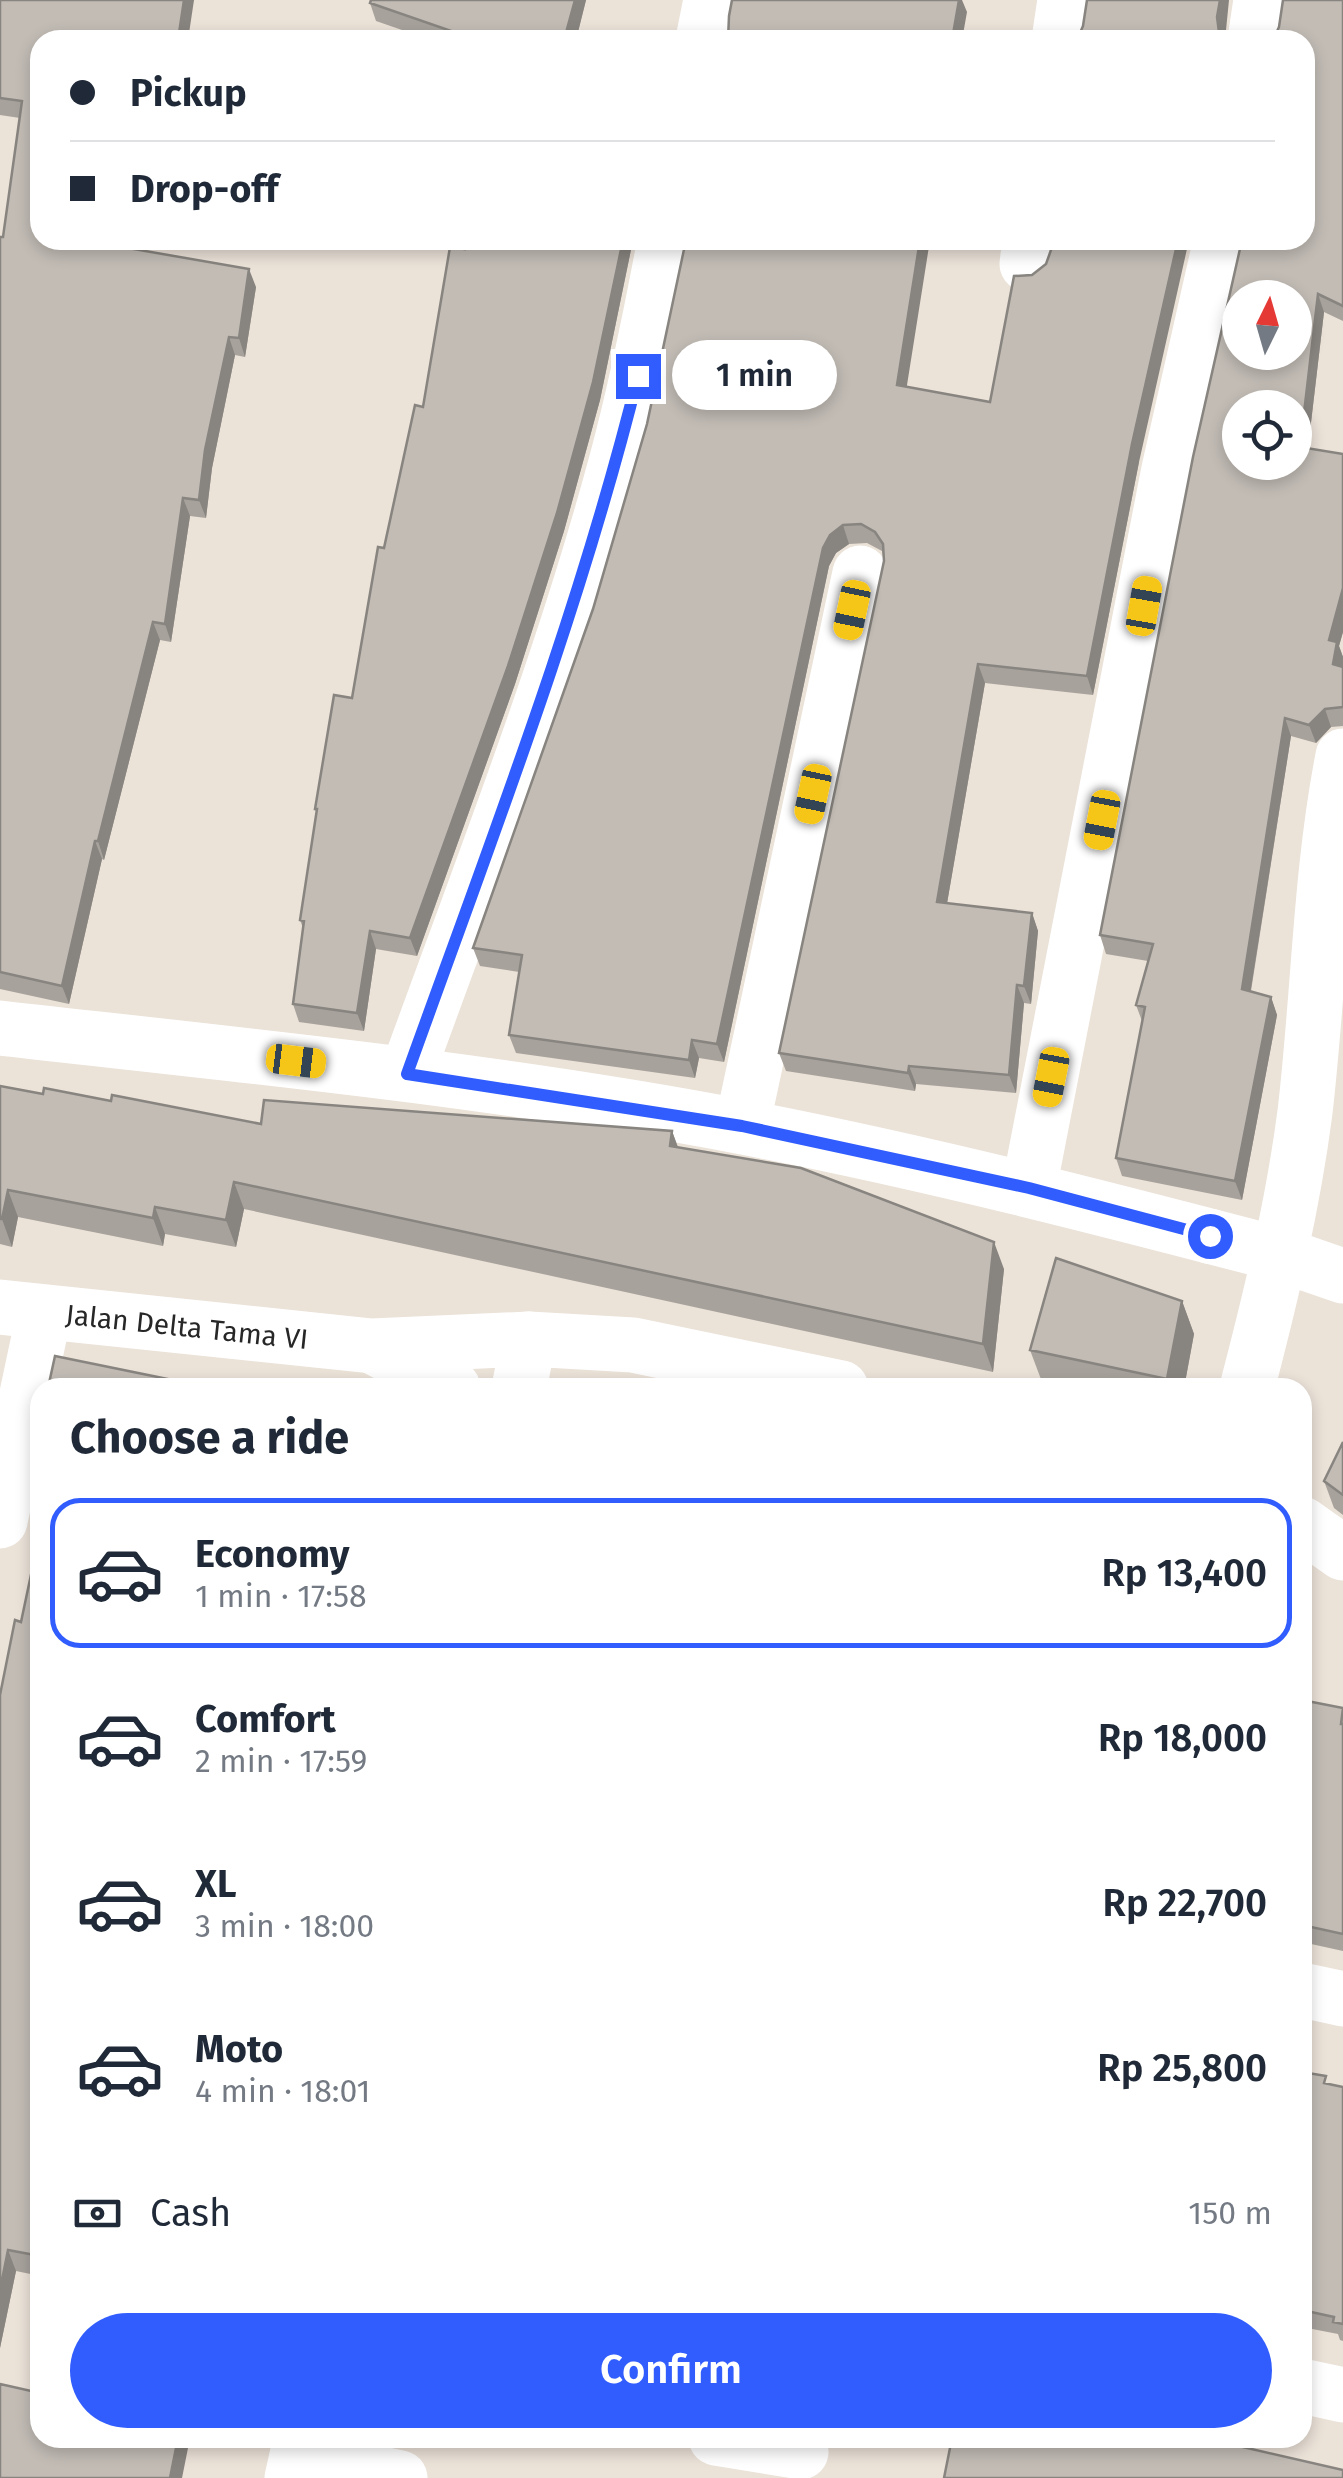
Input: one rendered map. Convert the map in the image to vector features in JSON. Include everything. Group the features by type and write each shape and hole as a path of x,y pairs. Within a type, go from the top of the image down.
{"street":[{"path":"705,30 711,0"},
{"path":"1060,30 1064,0"},
{"path":"1256,30 1260,0"},
{"path":"407,1074 562,643 616,464 664,250"},
{"path":"1029,1188 1169,469 1219,250"},
{"path":"742,1126 860,573"},
{"path":"1250,1378 1282,1254 1305,1111 1328,856 1343,756"},
{"path":"0,1028 407,1074 742,1126 1029,1188 1282,1254 1343,1276"},
{"path":"0,1521 22,1310"},
{"name":"Jalan Delta Tama VI","path":"22,1310 524,1363 632,1346 791,1378"},
{"name":"Jalan Delta Tama VI","path":"372,1346 434,1378"},
{"path":"1312,1531 1343,1553"},
{"path":"1312,1992 1343,2000"},
{"path":"1312,2388 1343,2395"},
{"path":"763,2448 801,2456"},
{"path":"297,2457 400,2478"}],"building":[{"path":"0,0 184,0 180,30 30,30 30,250 140,250 249,269 239,338 229,337 205,450 199,500 183,498 165,624 153,622 95,841 62,986 0,972 0,237 22,101 0,98"},
{"path":"575,0 567,30 448,30 370,3"},
{"path":"732,0 959,0 954,30 728,30"},
{"path":"1087,0 1220,0 1219,30 1081,30"},
{"path":"1283,0 1343,0 1343,306 1318,294 1312,345 1312,280 1233,280 1240,250 1315,250 1315,30 1278,30"},
{"path":"449,250 621,250 593,382 557,513 508,666 410,938 370,931 357,1013 293,1004 304,921 300,920 334,695 352,698 378,547 384,548 415,405 423,407"},
{"path":"684,250 918,250 897,385 990,402 1014,276 1032,275 1046,264 1051,250 1176,250 1132,444 1087,676 978,664 937,902 1032,913 1024,986 1017,985 1009,1075 909,1066 908,1073 779,1053 884,561 883,544 875,532 861,524 843,525 830,535 823,548 717,1044 692,1040 689,1060 509,1035 522,955 473,948 593,609 647,424"},
{"path":"1222,329 1222,370 1309,370 1307,390 1222,390 1222,480 1312,480 1312,449 1343,454 1343,588 1329,640 1337,642 1333,664 1343,667 1343,707 1325,709 1309,725 1285,718 1242,989 1271,997 1235,1181 1116,1158 1145,1007 1136,1005 1153,944 1100,935 1193,457"},
{"path":"0,1086 43,1094 44,1088 111,1101 112,1095 261,1124 264,1100 672,1131 670,1146 801,1168 994,1242 983,1344 234,1182 226,1220 155,1207 153,1218 8,1190 0,1219"},
{"path":"1056,1258 1182,1301 1167,1378 1030,1350"},
{"path":"55,1356 163,1378 50,1378"},
{"path":"1343,1442 1343,1495 1324,1481"},
{"path":"30,1579 30,2254 8,2250 0,2290 0,1695 15,1620 21,1622"},
{"path":"1312,1702 1343,1708 1343,1934 1312,1927"},
{"path":"1312,2074 1326,2076 1324,2083 1343,2087 1343,2324 1333,2322 1334,2317 1312,2312"},
{"path":"0,2384 30,2391 30,2448 176,2448 170,2478 0,2478"},
{"path":"950,2448 1247,2448 1343,2470 1343,2478 944,2478"}],"route":[{"path":"638,376 562,643 407,1074 742,1126 1029,1188 1210,1236"}]}
